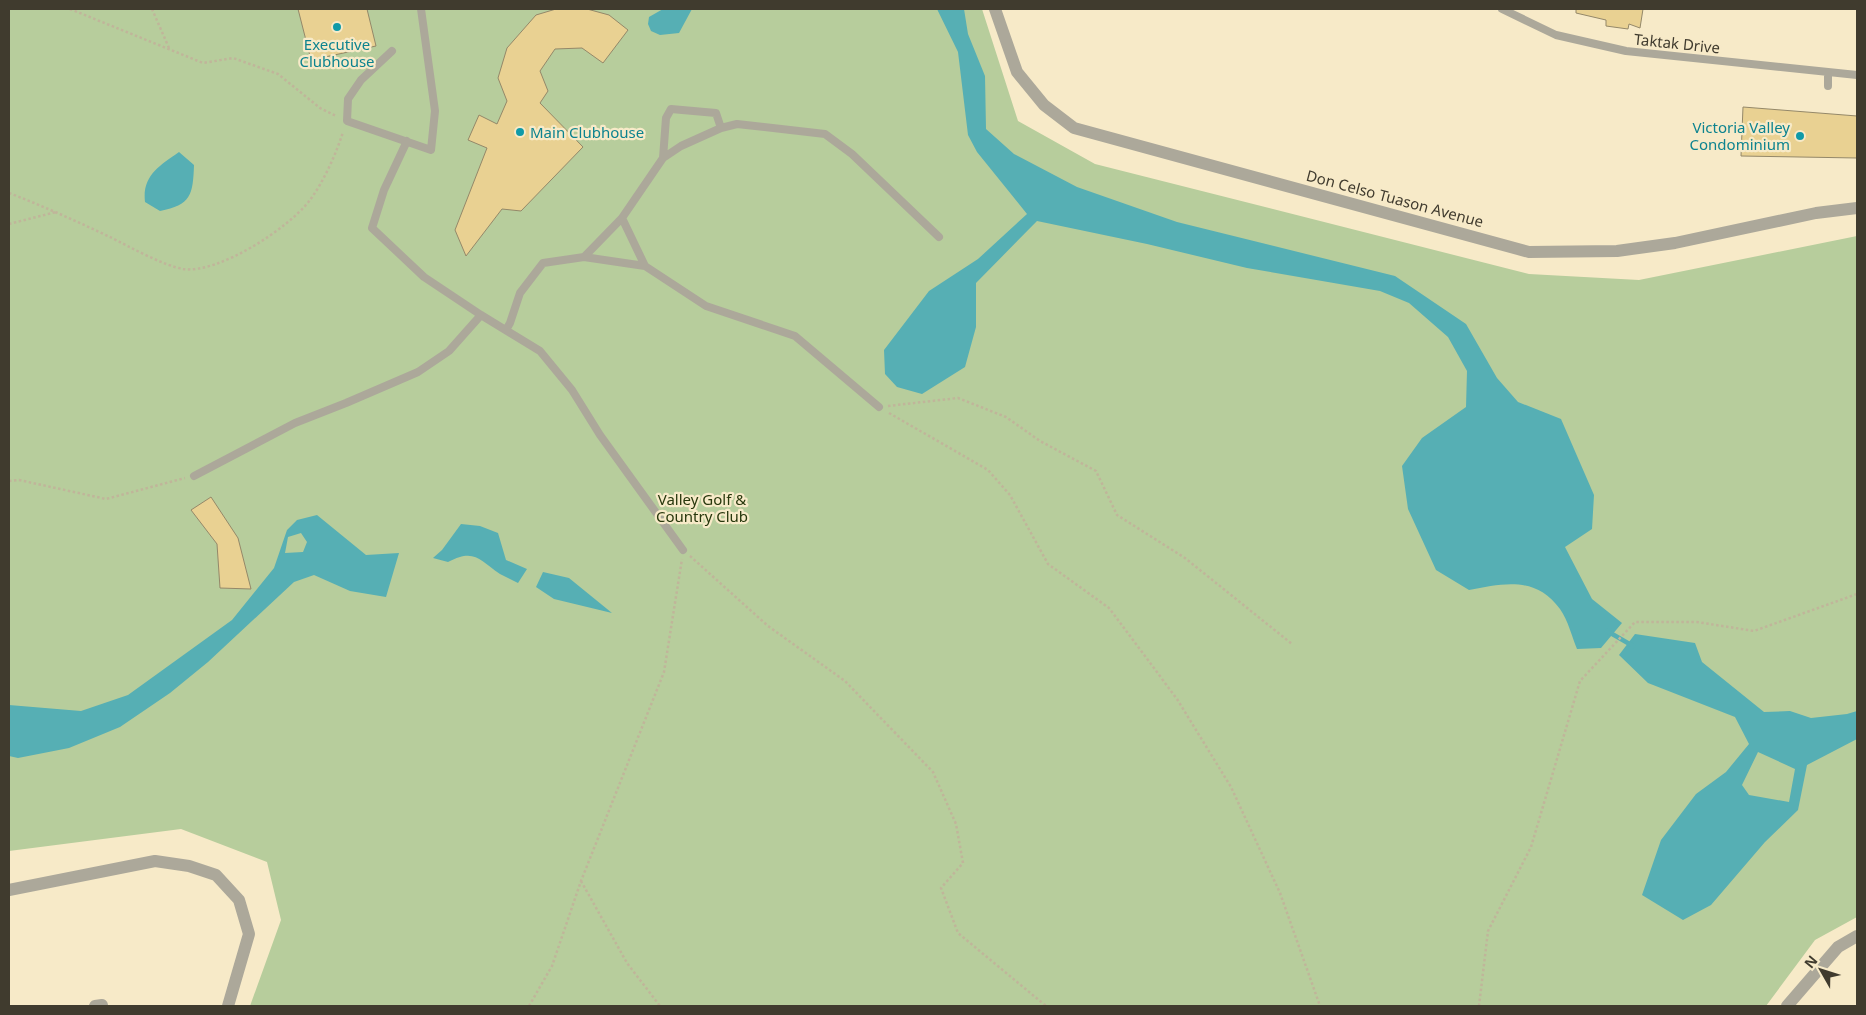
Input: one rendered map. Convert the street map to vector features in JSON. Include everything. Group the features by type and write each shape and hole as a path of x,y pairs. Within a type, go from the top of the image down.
{"street":[{"name":"Don Celso Tuason Avenue","path":"995,9 1017,72 1044,105 1074,128 1529,252 1626,249 1675,243 1816,213 1857,208"},
{"path":"9,890 155,861 189,866 216,875 239,900 249,934 228,1006"},
{"path":"1787,1006 1838,947 1857,936"}],"lane":[{"path":"392,51 362,80 348,99 347,121 431,150 435,111 421,9"},
{"name":"Taktak Drive","path":"1502,9 1556,36 1626,51 1857,75"},
{"path":"1828,73 1828,86"},
{"path":"663,158 666,118 671,109 716,113 722,128"},
{"path":"584,257 622,218 663,158 681,146 722,128 737,124 825,134 852,154 939,237"},
{"path":"407,141 384,190 372,228 424,276 481,315 540,351 572,390 600,435 683,550"},
{"path":"622,218 645,266"},
{"path":"506,330 520,293 543,263 584,257 645,266 706,306 795,336 879,406"},
{"path":"194,476 295,423 346,404 418,372 449,351 481,315"}],"path":[{"path":"9,193 57,212 147,255 184,269 224,263 279,230 310,200 338,148 347,121 320,108 278,74 233,58 203,63 70,9"},
{"path":"152,9 170,50"},
{"path":"9,224 57,212"},
{"path":"879,406 958,398 1006,417 1040,441 1096,470 1117,516 1185,558 1292,644"},
{"path":"879,406 988,470 1010,495 1048,564 1109,608 1177,699 1231,787 1280,893 1320,1006"},
{"path":"9,481 19,480 106,500 194,476"},
{"path":"530,1006 552,966 581,881 664,672 683,550"},
{"path":"683,550 768,626 845,681 933,772 956,824 963,863 941,888 958,933 1046,1006"},
{"path":"1479,1006 1488,930 1531,848 1580,681 1592,666 1635,622 1697,622 1754,631 1857,594"},
{"path":"581,881 628,963 660,1006"}],"green space":[{"name":"Valley Golf & Country Club","path":"9,9 982,9 1018,121 1095,164 1529,274 1639,280 1857,236 1857,917 1815,940 1766,1006 250,1006 281,920 267,862 181,829 9,851"}],"water":[{"path":"663,9 692,9 679,33 660,35 651,31 648,24 649,17"},
{"path":"937,9 964,9 968,34 985,76 986,129 1014,154 1077,187 1177,222 1395,276 1466,324 1497,378 1518,402 1561,419 1594,495 1592,529 1565,547 1592,599 1622,623 1601,648 1577,649 1563,613 1551,598 1541,591 1519,584 1495,585 1469,590 1436,570 1408,509 1402,466 1422,438 1466,407 1467,371 1448,337 1409,303 1380,291 1247,268 1147,244 1037,221 976,283 976,327 965,367 922,394 897,387 885,374 884,350 929,291 978,259 1027,214 977,152 968,135 958,52"},
{"path":"179,152 194,165 191,191 184,202 178,206 160,211 145,202 146,185 153,172"},
{"path":"317,515 366,555 399,553 386,597 350,591 314,575 294,582 208,662 170,693 120,727 69,748 18,758 9,756 9,705 81,711 128,695 232,620 274,568 287,530 297,520","holes":["301,533 307,542 303,552 285,553 288,537"]},
{"path":"461,524 480,526 498,533 506,560 527,569 518,583 500,574 476,557 465,556 448,562 433,558 442,550"},
{"path":"543,572 569,578 612,613 554,599 536,587"},
{"path":"1635,634 1695,643 1702,662 1764,712 1790,711 1811,718 1857,711 1857,739 1807,765 1798,810 1765,842 1711,905 1683,920 1642,895 1661,840 1696,794 1726,772 1749,744 1735,717 1648,683 1619,655","holes":["1758,752 1795,769 1789,802 1749,795 1742,785"]}],"building":[{"name":"Executive Clubhouse","path":"298,9 367,9 376,46 311,60"},
{"name":"Main Clubhouse","path":"556,9 587,9 609,15 628,30 603,63 582,48 555,49 540,71 548,91 540,103 583,147 521,211 502,209 466,256 455,230 487,148 468,140 479,115 497,124 507,101 498,78 507,48 536,15"},
{"path":"1576,9 1643,9 1640,28 1629,24 1628,29 1606,26 1606,20 1576,13"},
{"name":"Victoria Valley Condominium","path":"1743,107 1857,116 1857,158 1741,156"},
{"path":"211,497 238,538 251,589 220,588 217,544 191,510"}],"waterway":[{"path":"1607,631 1633,646"}],"place":[{"name":"Executive Clubhouse","path":"337,27"},
{"name":"Main Clubhouse","path":"520,132"},
{"name":"Victoria Valley Condominium","path":"1800,136"}]}
